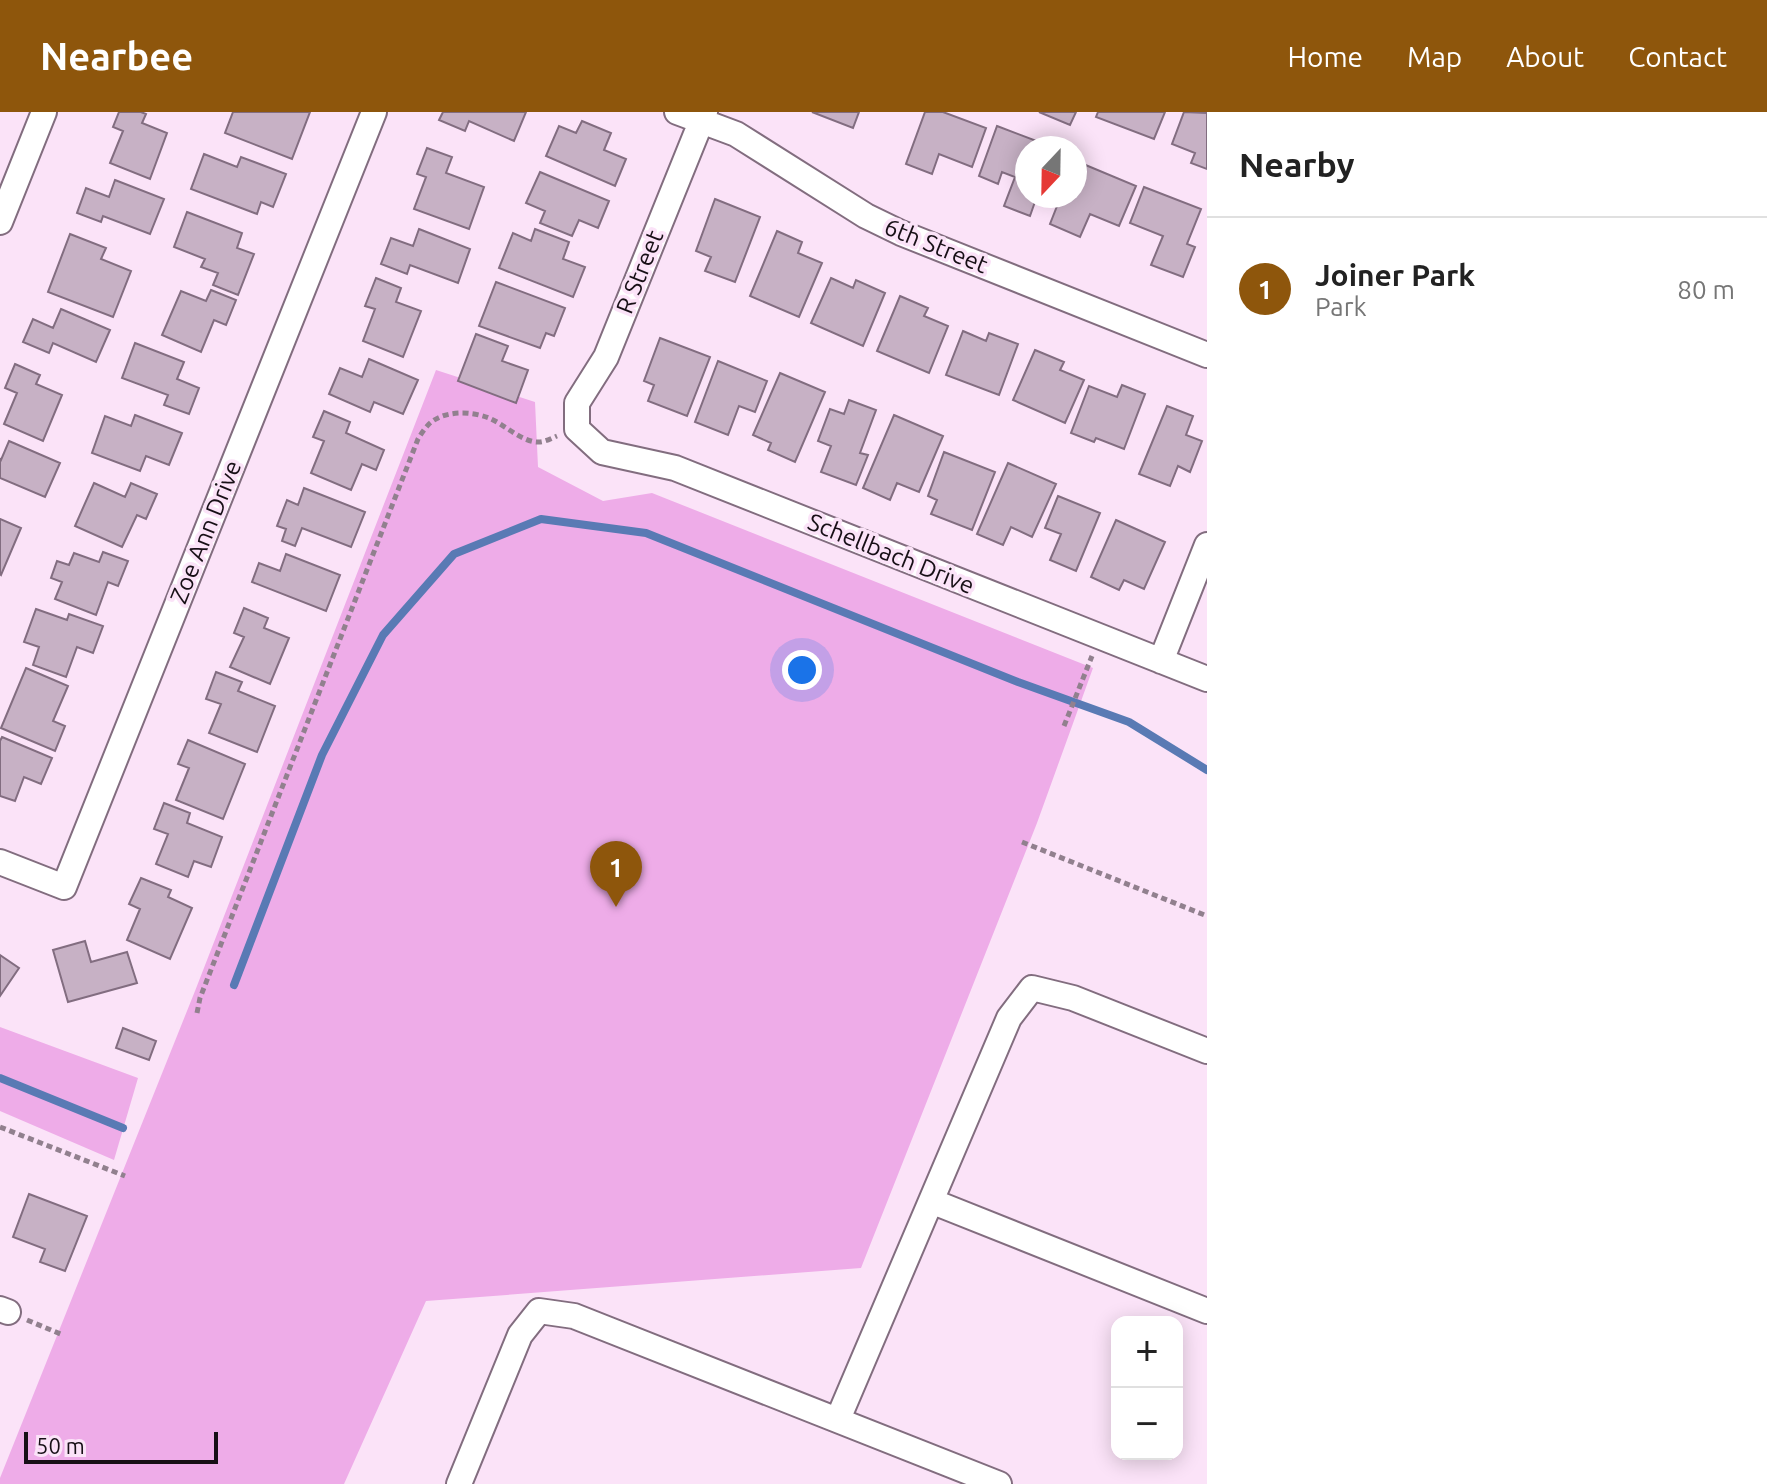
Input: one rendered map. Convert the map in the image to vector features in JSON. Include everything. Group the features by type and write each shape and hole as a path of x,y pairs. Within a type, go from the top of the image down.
{"street":[{"path":"0,222 44,112"},
{"name":"Zoe Ann Drive","path":"0,862 64,887 374,112"},
{"name":"6th Street","path":"677,112 703,117 736,134 866,216 901,233 1207,355"},
{"name":"R Street","path":"577,429 577,403 606,357 703,117"},
{"name":"Schellbach Drive","path":"577,429 602,452 675,468 1207,679"},
{"path":"1161,661 1207,545"},
{"path":"838,1419 1009,1018 1032,988 1073,998 1207,1051"},
{"path":"931,1201 1207,1311"},
{"path":"459,1484 520,1335 539,1311 574,1316 999,1484"}],"path":[{"path":"197,1013 200,998 418,439 428,425 441,415 464,413 488,418 535,442 577,429"},
{"path":"1064,726 1084,677"},
{"path":"1022,842 1207,916"},
{"path":"0,1127 125,1176"},
{"path":"4,1311 63,1335"}],"shaded area":[{"path":"436,370 535,402 538,467 603,501 652,493 1093,668 1037,823 861,1268 426,1301 344,1484 0,1484 0,1478 195,991"},
{"path":"0,1027 138,1078 114,1160 0,1111"}],"building":[{"path":"119,112 146,114 142,123 167,133 150,179 110,163 123,131 113,127"},
{"path":"233,112 310,112 292,159 225,133"},
{"path":"443,112 526,112 514,141 469,121 465,131 439,120"},
{"path":"812,112 859,112 853,128"},
{"path":"925,112 943,112 986,128 972,167 939,154 932,174 906,164"},
{"path":"1039,112 1076,112 1070,125"},
{"path":"1098,112 1165,112 1154,139 1096,117"},
{"path":"1184,112 1207,113 1207,169 1191,163 1195,153 1172,144"},
{"path":"582,121 611,133 604,150 626,159 615,186 546,156 559,126 576,133"},
{"path":"997,126 1023,136 1015,136 1015,177 1002,172 998,184 979,176"},
{"path":"427,148 452,157 446,173 484,187 469,229 414,209 426,177 417,174"},
{"path":"204,154 237,167 241,157 286,174 273,207 261,202 257,214 191,189"},
{"path":"1087,166 1136,186 1119,226 1090,214 1080,237 1050,224 1056,208 1087,208"},
{"path":"540,172 609,201 598,228 579,220 572,236 540,223 545,211 526,203"},
{"path":"1015,177 1015,208 1033,208 1030,216 1004,206"},
{"path":"115,180 164,199 150,234 103,216 101,222 77,213 86,188 109,197"},
{"path":"1144,187 1201,209 1187,244 1195,247 1183,277 1151,265 1163,236 1130,223"},
{"path":"715,199 760,217 735,282 705,271 711,257 696,251"},
{"path":"187,212 242,233 237,248 254,254 238,295 213,285 218,273 201,267 205,259 174,247"},
{"path":"419,229 470,249 458,283 410,265 407,274 381,264 391,238 413,246"},
{"path":"535,229 569,242 563,259 585,267 573,297 499,268 513,233 531,241"},
{"path":"777,231 802,242 798,253 822,263 799,317 750,296"},
{"path":"70,234 106,248 101,259 131,271 113,317 48,292"},
{"path":"376,278 401,288 396,302 421,311 403,357 363,341 375,309 365,306"},
{"path":"831,278 853,288 856,280 885,293 863,346 811,323"},
{"path":"496,282 565,308 554,336 546,333 540,348 479,326"},
{"path":"211,290 236,300 226,325 214,320 201,352 162,335 181,291 206,301"},
{"path":"900,296 928,308 924,316 948,326 929,373 877,351"},
{"path":"61,309 110,330 96,362 53,343 49,353 23,342 33,319 53,328"},
{"path":"963,331 986,341 989,333 1018,344 999,395 946,375"},
{"path":"476,334 508,346 502,361 528,370 516,403 458,381"},
{"path":"660,338 710,357 687,416 648,401 654,385 644,381"},
{"path":"135,343 184,362 177,379 199,388 189,414 164,405 168,395 122,378"},
{"path":"1035,350 1064,362 1060,370 1084,380 1065,423 1013,400"},
{"path":"369,359 418,380 403,414 374,402 370,412 329,394 340,368 362,377"},
{"path":"718,361 767,381 755,412 739,406 728,435 695,422"},
{"path":"15,364 40,375 36,384 62,395 43,441 4,424 17,393 5,388"},
{"path":"780,373 825,392 795,462 768,450 771,443 753,435"},
{"path":"1122,385 1145,394 1124,449 1096,438 1094,442 1071,433 1089,386 1117,397"},
{"path":"849,400 876,410 860,453 868,455 856,485 821,472 831,446 818,441 830,409 844,414"},
{"path":"1167,406 1193,416 1186,435 1202,441 1190,472 1178,466 1170,486 1139,474"},
{"path":"324,411 350,422 346,433 384,450 376,470 362,464 351,490 311,473 324,441 313,437"},
{"path":"135,415 182,433 169,465 146,456 140,471 92,453 105,416 131,426"},
{"path":"894,415 943,436 919,492 897,483 890,500 863,488"},
{"path":"9,441 60,463 45,497 0,478 0,459"},
{"path":"944,452 995,472 972,530 931,514 937,500 928,496"},
{"path":"1008,463 1056,484 1032,537 1011,527 1003,545 977,534"},
{"path":"94,483 125,497 131,483 157,494 146,519 137,515 122,547 75,526"},
{"path":"304,488 365,512 351,547 302,528 295,546 282,541 286,529 277,526 287,500 298,505"},
{"path":"1058,496 1100,513 1076,571 1050,560 1061,534 1045,528"},
{"path":"0,519 21,528 1,575 0,574"},
{"path":"1116,520 1165,542 1144,589 1124,580 1119,590 1091,577"},
{"path":"103,552 128,561 118,586 108,582 96,615 55,599 62,582 51,578 57,561 69,565 74,553 99,562"},
{"path":"286,554 340,575 326,611 252,582 259,563 280,571"},
{"path":"244,608 268,618 264,628 289,638 270,684 230,667 244,637 234,633"},
{"path":"36,609 67,620 69,614 103,626 93,653 77,647 66,677 33,665 39,647 24,642"},
{"path":"26,668 68,686 53,721 65,726 55,751 1,728"},
{"path":"216,672 242,682 238,691 275,706 257,752 209,733 221,704 206,699"},
{"path":"2,737 52,758 41,784 24,777 15,801 0,796"},
{"path":"188,740 245,764 223,819 176,800 189,768 178,764"},
{"path":"164,803 190,813 187,823 222,837 211,867 194,861 188,877 156,864 168,834 154,829"},
{"path":"141,878 171,890 168,897 192,908 170,959 127,940 140,909 129,904"},
{"path":"85,941 91,962 127,952 137,983 68,1002 53,950"},
{"path":"0,955 19,968 0,996"},
{"path":"123,1028 156,1041 149,1060 116,1048"},
{"path":"29,1194 87,1216 65,1271 40,1262 45,1249 13,1237"}],"waterway":[{"path":"234,985 322,755 383,635 454,554 541,519 646,533 1018,682 1129,722 1207,770"},
{"path":"0,1078 123,1128"}],"place":[{"name":"Joiner Park","path":"616,907"}]}
